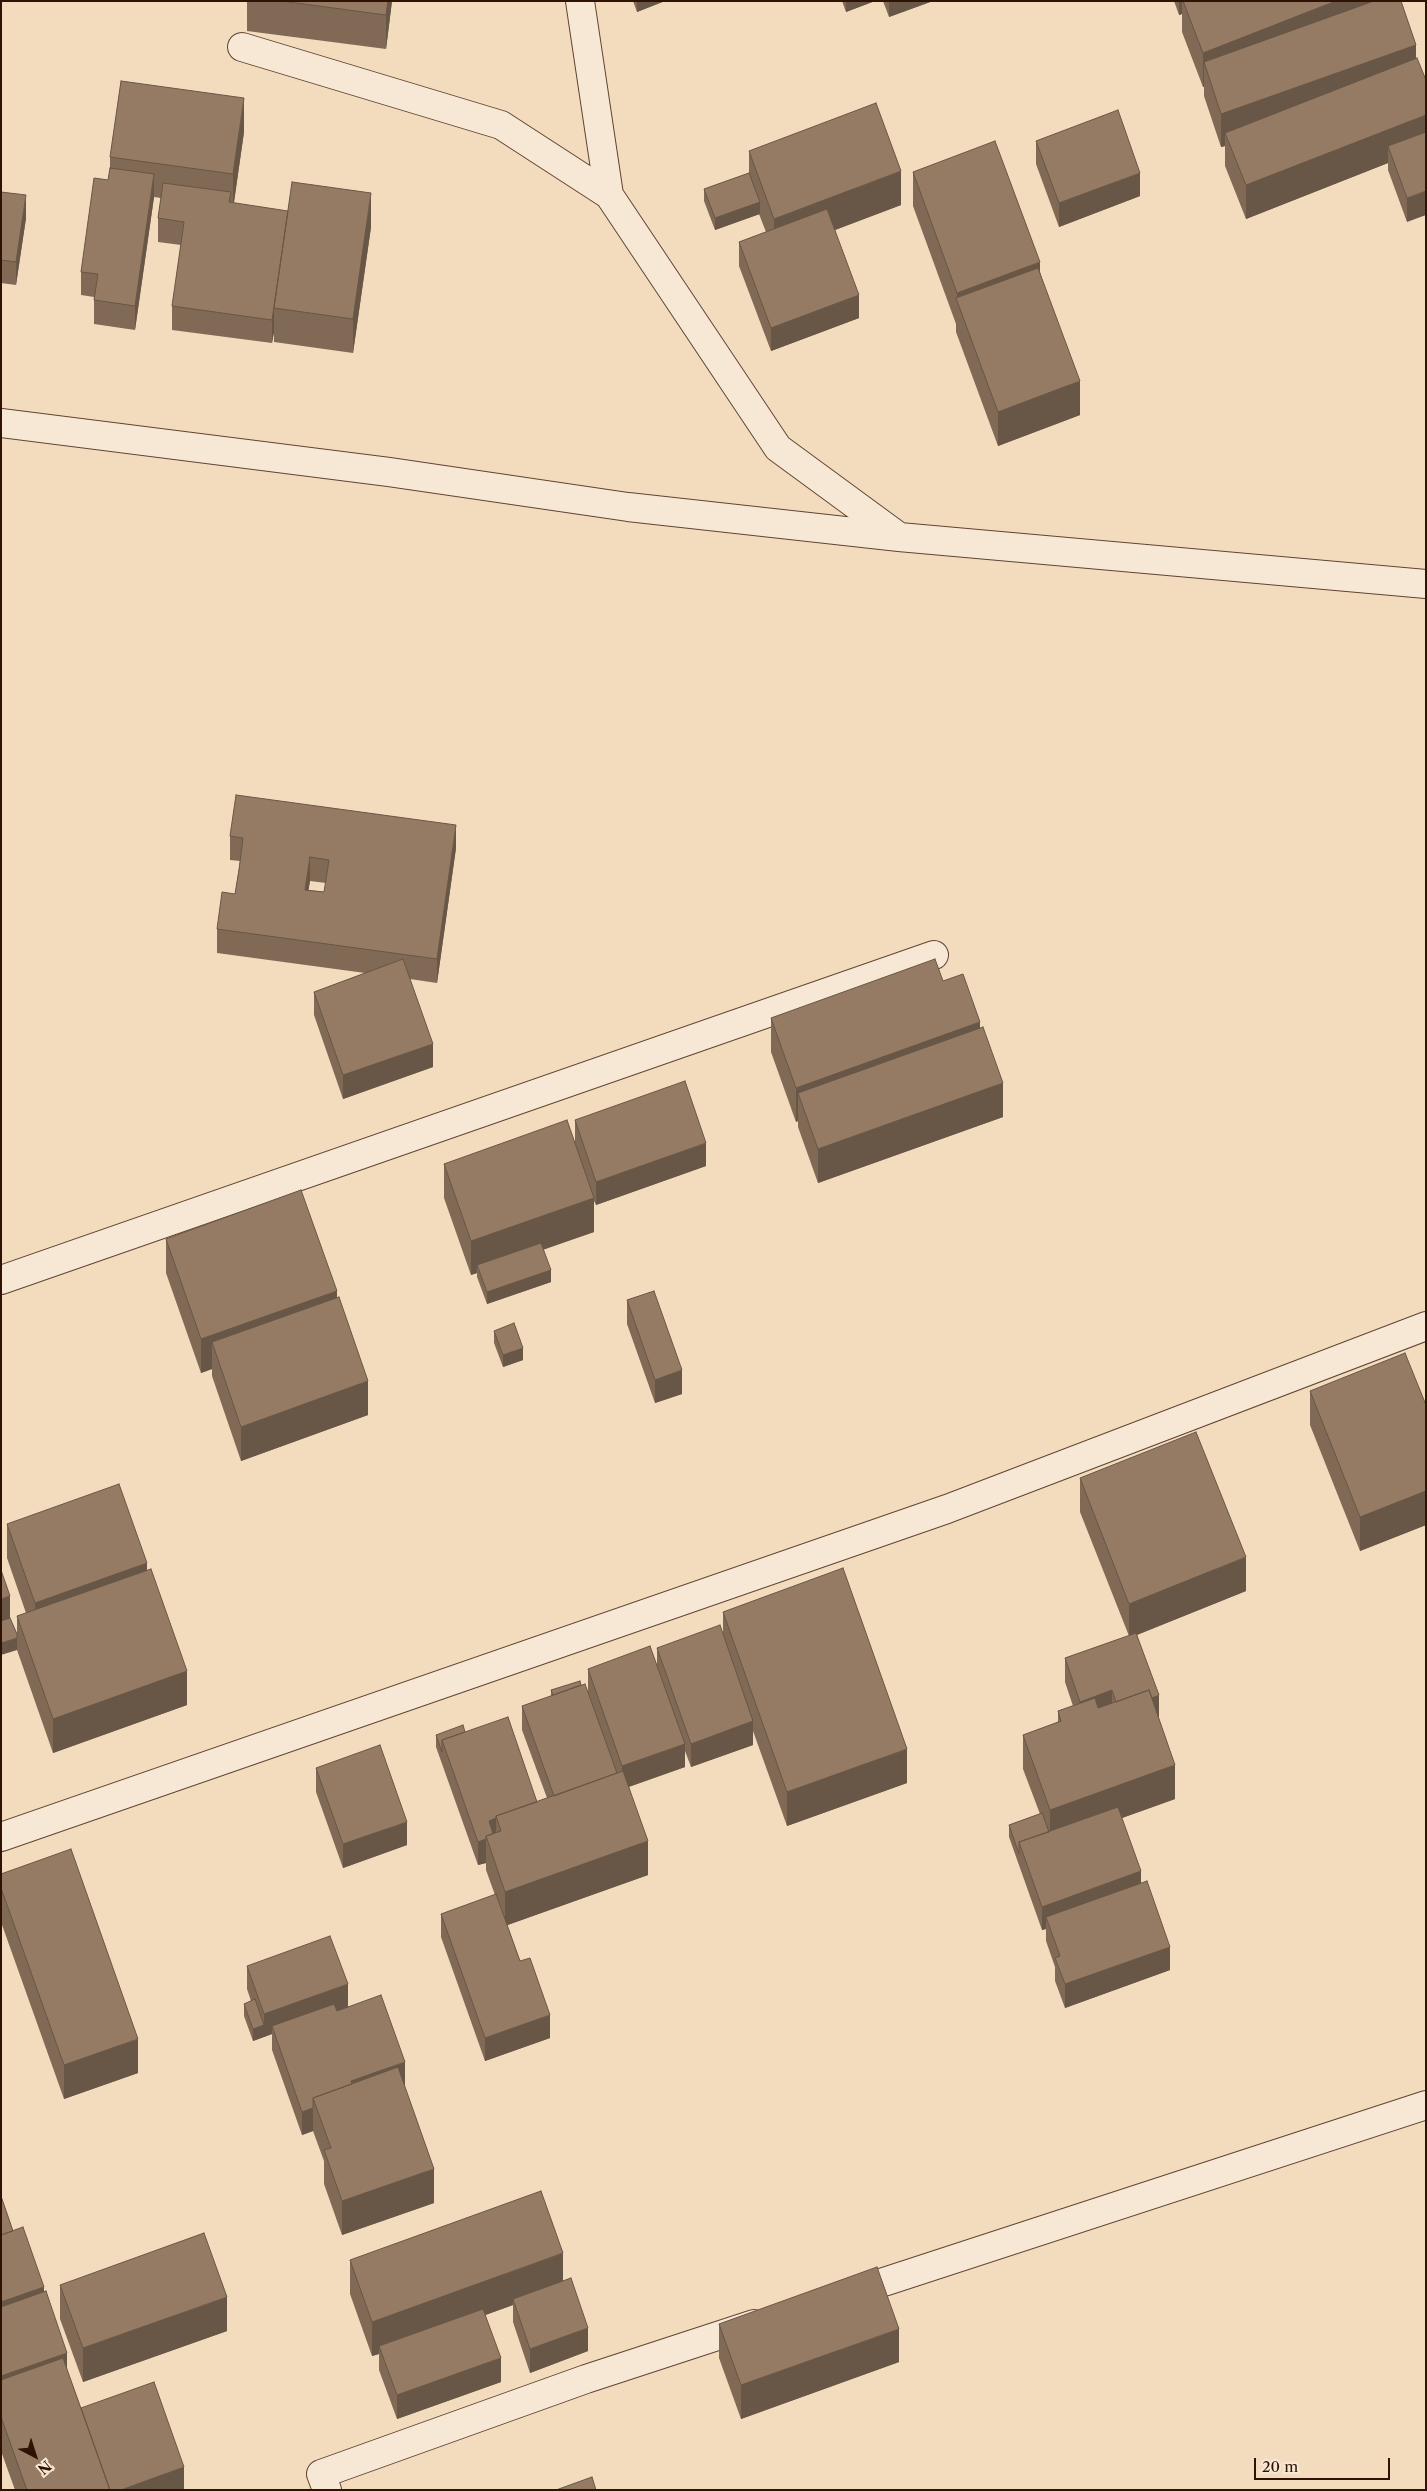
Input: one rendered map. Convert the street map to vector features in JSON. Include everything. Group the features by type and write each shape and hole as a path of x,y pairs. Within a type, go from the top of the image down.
{"street":[{"path":"580,1 609,195"},
{"path":"242,47 501,125 609,195 778,448 899,537"},
{"path":"1,423 389,472 628,508 899,537 1426,584"},
{"path":"1,1280 934,955"},
{"path":"1,1837 947,1509 1426,1326"},
{"path":"822,2302 1426,2105"},
{"path":"327,2490 321,2474 586,2379 775,2318"}],"building":[{"path":"281,1 388,1 386,15"},
{"path":"1183,1 1336,1 1203,53"},
{"path":"1374,1 1401,1 1416,45 1221,114 1204,62"},
{"path":"1417,58 1426,80 1426,115 1246,185 1225,133"},
{"path":"121,81 244,98 233,174 110,157"},
{"path":"876,103 901,171 774,219 749,151"},
{"path":"1118,110 1140,173 1059,203 1036,141"},
{"path":"1426,132 1426,191 1407,198 1388,146"},
{"path":"995,141 1040,262 957,293 913,172"},
{"path":"110,168 154,174 135,306 94,300 98,274 81,272 94,178 108,180"},
{"path":"749,173 760,202 715,218 704,189"},
{"path":"292,182 371,193 353,319 274,308"},
{"path":"163,183 231,192 229,202 288,211 272,320 172,306 184,222 158,218"},
{"path":"1,192 26,195 16,262 1,260"},
{"path":"827,209 859,295 771,328 739,242"},
{"path":"1038,268 1080,381 998,412 956,298"},
{"path":"236,795 456,825 437,959 217,929 222,892 235,894 239,870 243,838 230,836","holes":["310,857 329,860 324,892 305,890"]},
{"path":"403,959 433,1044 343,1075 314,992"},
{"path":"935,959 943,981 963,974 980,1022 796,1088 771,1018"},
{"path":"983,1027 1003,1083 818,1149 798,1093"},
{"path":"685,1081 706,1143 596,1182 575,1120"},
{"path":"567,1120 594,1198 471,1241 444,1164"},
{"path":"301,1190 337,1291 201,1339 166,1239"},
{"path":"541,1243 551,1270 487,1292 477,1265"},
{"path":"654,1291 682,1370 655,1380 627,1300"},
{"path":"339,1297 368,1381 241,1427 212,1342"},
{"path":"514,1323 523,1348 503,1355 494,1331"},
{"path":"1405,1353 1426,1405 1426,1491 1360,1517 1310,1391"},
{"path":"1196,1432 1246,1557 1129,1604 1080,1478"},
{"path":"119,1484 147,1563 35,1603 7,1524"},
{"path":"843,1568 907,1749 787,1792 723,1612"},
{"path":"151,1569 187,1671 53,1719 17,1616"},
{"path":"1,1570 10,1596 1,1599"},
{"path":"10,1618 17,1638 1,1643 1,1621"},
{"path":"720,1625 753,1721 691,1744 657,1648"},
{"path":"1136,1633 1159,1695 1152,1698 1149,1690 1116,1702 1112,1690 1080,1702 1065,1658"},
{"path":"650,1646 685,1744 622,1766 588,1669"},
{"path":"580,1681 581,1685 553,1695 551,1690"},
{"path":"585,1684 617,1773 554,1796 522,1706"},
{"path":"1149,1690 1175,1765 1050,1810 1023,1735 1061,1721 1058,1711 1095,1698 1098,1708"},
{"path":"508,1717 537,1802 496,1816 496,1818 489,1821 493,1834 486,1836 486,1839 478,1842 442,1740"},
{"path":"463,1725 465,1732 442,1740 442,1752 436,1735"},
{"path":"380,1745 407,1822 343,1844 316,1768"},
{"path":"623,1771 648,1841 505,1892 486,1836 501,1831 496,1816"},
{"path":"1118,1807 1141,1871 1042,1907 1019,1842"},
{"path":"1042,1813 1049,1832 1019,1842 1019,1854 1009,1825"},
{"path":"71,1849 138,2039 64,2065 1,1888 1,1874"},
{"path":"1147,1881 1170,1947 1065,1984 1055,1958 1060,1956 1046,1917"},
{"path":"496,1894 520,1961 530,1958 550,2015 485,2038 441,1914"},
{"path":"330,1936 348,1984 264,2014 247,1966"},
{"path":"381,1995 405,2062 351,2081 352,2084 313,2098 313,2108 302,2112 272,2026 334,2004 337,2011"},
{"path":"255,1999 264,2025 253,2029 244,2004"},
{"path":"398,2067 434,2169 342,2201 324,2150 331,2148 313,2098"},
{"path":"541,2191 563,2253 372,2322 350,2260"},
{"path":"1,2196 13,2231 1,2235"},
{"path":"23,2227 44,2287 1,2302 1,2235"},
{"path":"204,2233 227,2297 83,2348 60,2285"},
{"path":"877,2267 899,2329 741,2385 719,2324"},
{"path":"571,2278 588,2328 530,2349 513,2299"},
{"path":"46,2291 67,2353 1,2376 1,2307"},
{"path":"483,2309 501,2358 397,2395 379,2346"},
{"path":"63,2358 110,2490 27,2490 1,2417 1,2380"},
{"path":"154,2382 184,2467 121,2490 110,2490 81,2408"},
{"path":"592,2477 596,2490 556,2490"}]}
